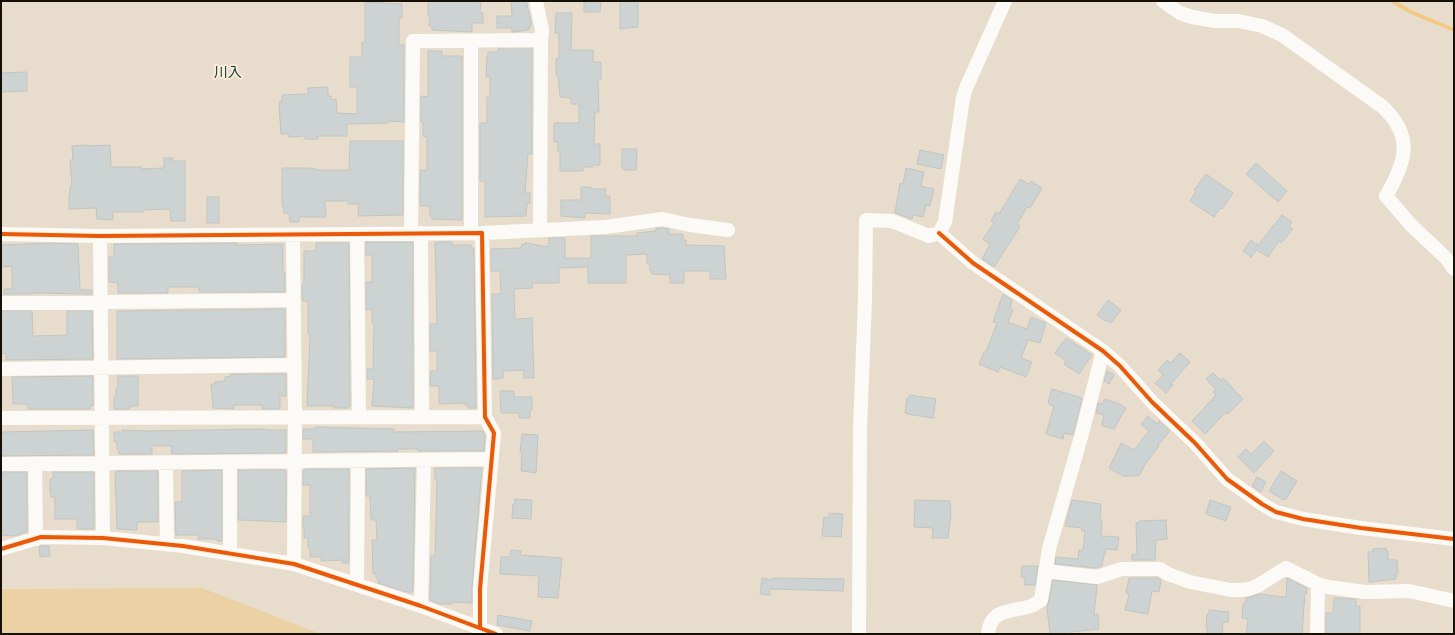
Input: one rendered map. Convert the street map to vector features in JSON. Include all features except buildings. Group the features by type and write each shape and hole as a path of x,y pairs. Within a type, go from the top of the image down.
{"street":[{"path":"536,1 542,30 540,40 540,230"},
{"path":"859,634 860,429 865,299 866,220 892,221 929,236 939,233 945,222 963,98 966,88 1005,1"},
{"path":"1163,1 1180,13 1192,17 1215,21 1246,22 1269,29 1282,36 1383,107 1392,116 1398,126 1402,136 1404,149 1402,163 1397,177 1386,196 1412,225 1446,258 1454,269"},
{"path":"422,417 416,233 413,41 540,40"},
{"path":"471,41 485,417 494,433 480,589 480,628"},
{"path":"1,234 100,236 477,233 606,227 662,219 690,225 728,230"},
{"path":"939,233 972,263 1103,351 1120,366 1152,402 1195,443 1227,479 1262,504 1276,512 1304,519 1361,528 1454,539"},
{"path":"357,234 359,417"},
{"path":"293,235 295,416 294,564"},
{"path":"100,236 103,538"},
{"path":"1,303 294,300"},
{"path":"988,634 989,625 994,617 1004,612 1031,606 1041,600 1049,549 1081,437 1103,351"},
{"path":"1,369 294,364"},
{"path":"1,418 295,416 485,417"},
{"path":"1,464 491,459"},
{"path":"357,584 358,460"},
{"path":"421,606 424,460"},
{"path":"230,462 230,553"},
{"path":"166,463 167,544"},
{"path":"35,464 36,539"},
{"path":"1,549 41,538 103,538 167,544 230,553 294,564 421,606 496,634"},
{"path":"1045,571 1097,577 1122,569 1160,569 1168,574 1190,582 1231,590 1241,590 1259,585 1286,568 1318,584 1365,592 1409,591 1454,601"},
{"path":"1316,634 1318,584"}],"shaded area":[{"path":"202,588 321,634 1,634 1,589"}],"waterway":[{"path":"1392,1 1411,12 1454,30"}],"cycle path":[{"path":"1,234 100,236 482,233 485,417 494,433 480,589 480,628"},
{"path":"939,233 973,263 1103,351 1120,366 1152,402 1195,443 1227,479 1262,504 1276,512 1303,519 1361,528 1454,539"},
{"path":"1,549 41,537 103,538 183,546 294,564 421,606 496,634"}],"district":[{"name":"川入","path":"228,72"}]}
